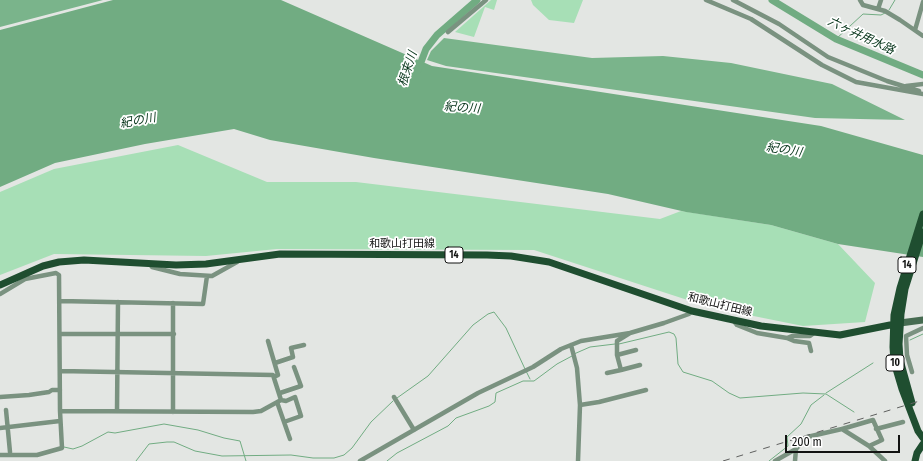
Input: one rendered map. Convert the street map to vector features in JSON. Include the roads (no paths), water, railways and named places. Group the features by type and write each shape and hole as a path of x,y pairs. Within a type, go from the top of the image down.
{"main road":[{"name":"14","path":"897,323 900,288 923,214"},
{"name":"14","path":"897,314 923,232"},
{"name":"和歌山打田線","path":"0,285 24,277 43,266 78,261 150,264 206,264 280,254 511,256 564,266 692,311 733,320 814,333 840,335 897,323"},
{"path":"897,323 923,320"},
{"name":"10","path":"897,323 900,360 908,399 923,438"},
{"name":"10","path":"912,410 923,434"},
{"path":"915,461 917,453 923,444"}],"street":[{"path":"448,32 486,0"},
{"path":"706,0 751,19 822,65 856,82 923,93"},
{"path":"733,0 779,24 828,57 853,68 923,93"},
{"path":"860,0 863,5 887,12 923,36"},
{"path":"878,9 881,0"},
{"path":"915,30 923,2"},
{"path":"904,86 923,84"},
{"path":"150,264 152,267 180,274 212,276 237,260"},
{"path":"0,294 24,277 56,273 60,279 60,421 62,448 37,455 0,455"},
{"path":"60,301 204,304 207,276"},
{"path":"117,411 118,302"},
{"path":"173,412 174,303"},
{"path":"360,461 478,393 511,379 561,349 572,347 581,341 630,333 680,318 692,311"},
{"path":"733,320 737,325 757,333 810,343 811,351"},
{"path":"912,372 907,355 906,336 923,328"},
{"path":"621,370 617,355 617,341 630,333"},
{"path":"787,338 792,336 810,336 814,333"},
{"path":"60,334 174,334"},
{"path":"268,341 278,375 274,377"},
{"path":"275,363 293,357 291,348 304,344"},
{"path":"572,347 575,358 580,404 578,461"},
{"path":"617,355 636,350"},
{"path":"607,373 640,365"},
{"path":"280,393 301,386 294,366"},
{"path":"60,371 273,375 280,393 279,401 290,439"},
{"path":"0,397 24,396 60,390"},
{"path":"580,404 599,402 646,390"},
{"path":"60,411 253,412 261,411 279,401 286,401 295,397 301,416 284,422"},
{"path":"394,398 414,430"},
{"path":"6,410 10,452"},
{"path":"775,461 796,449 807,437 873,420 882,440 869,446"},
{"path":"0,428 60,421"},
{"path":"876,429 903,422"},
{"path":"842,429 869,446 885,461"},
{"path":"795,461 796,449"}],"water":[{"name":"紀の川","path":"113,0 281,0 432,66 821,126 923,155 923,257 838,244 771,225 686,212 608,194 374,158 270,140 234,129 145,144 55,163 0,187 0,30"}],"waterway":[{"name":"根来川","path":"418,70 426,49 437,35 477,0"},
{"name":"六ヶ井用水路","path":"772,0 836,39 923,75"},
{"path":"889,10 895,0"},
{"path":"836,39 863,14 881,15 885,13"},
{"path":"397,398 428,376 473,325 488,314 494,312 506,328 525,369"},
{"path":"619,344 669,332 674,334 676,338 678,364 683,372 712,381 729,393 740,398 803,393 826,394 854,412"},
{"path":"910,340 923,334"},
{"path":"574,354 590,347 615,344"},
{"path":"387,461 397,453 448,426 456,418 489,406 495,402 496,393 523,381 534,381 557,364 572,356"},
{"path":"826,393 873,363"},
{"path":"526,371 530,379"},
{"path":"769,461 788,446 787,437 801,424 811,405 824,395"},
{"path":"136,461 149,444 167,442 174,442 195,451 222,456 291,455 313,458 334,458 344,455 352,448 371,422 393,401"},
{"path":"64,447 73,449 82,446 108,432 115,433 164,424 198,430 240,441 246,461"}],"railway":[{"path":"723,461 923,400"}]}
